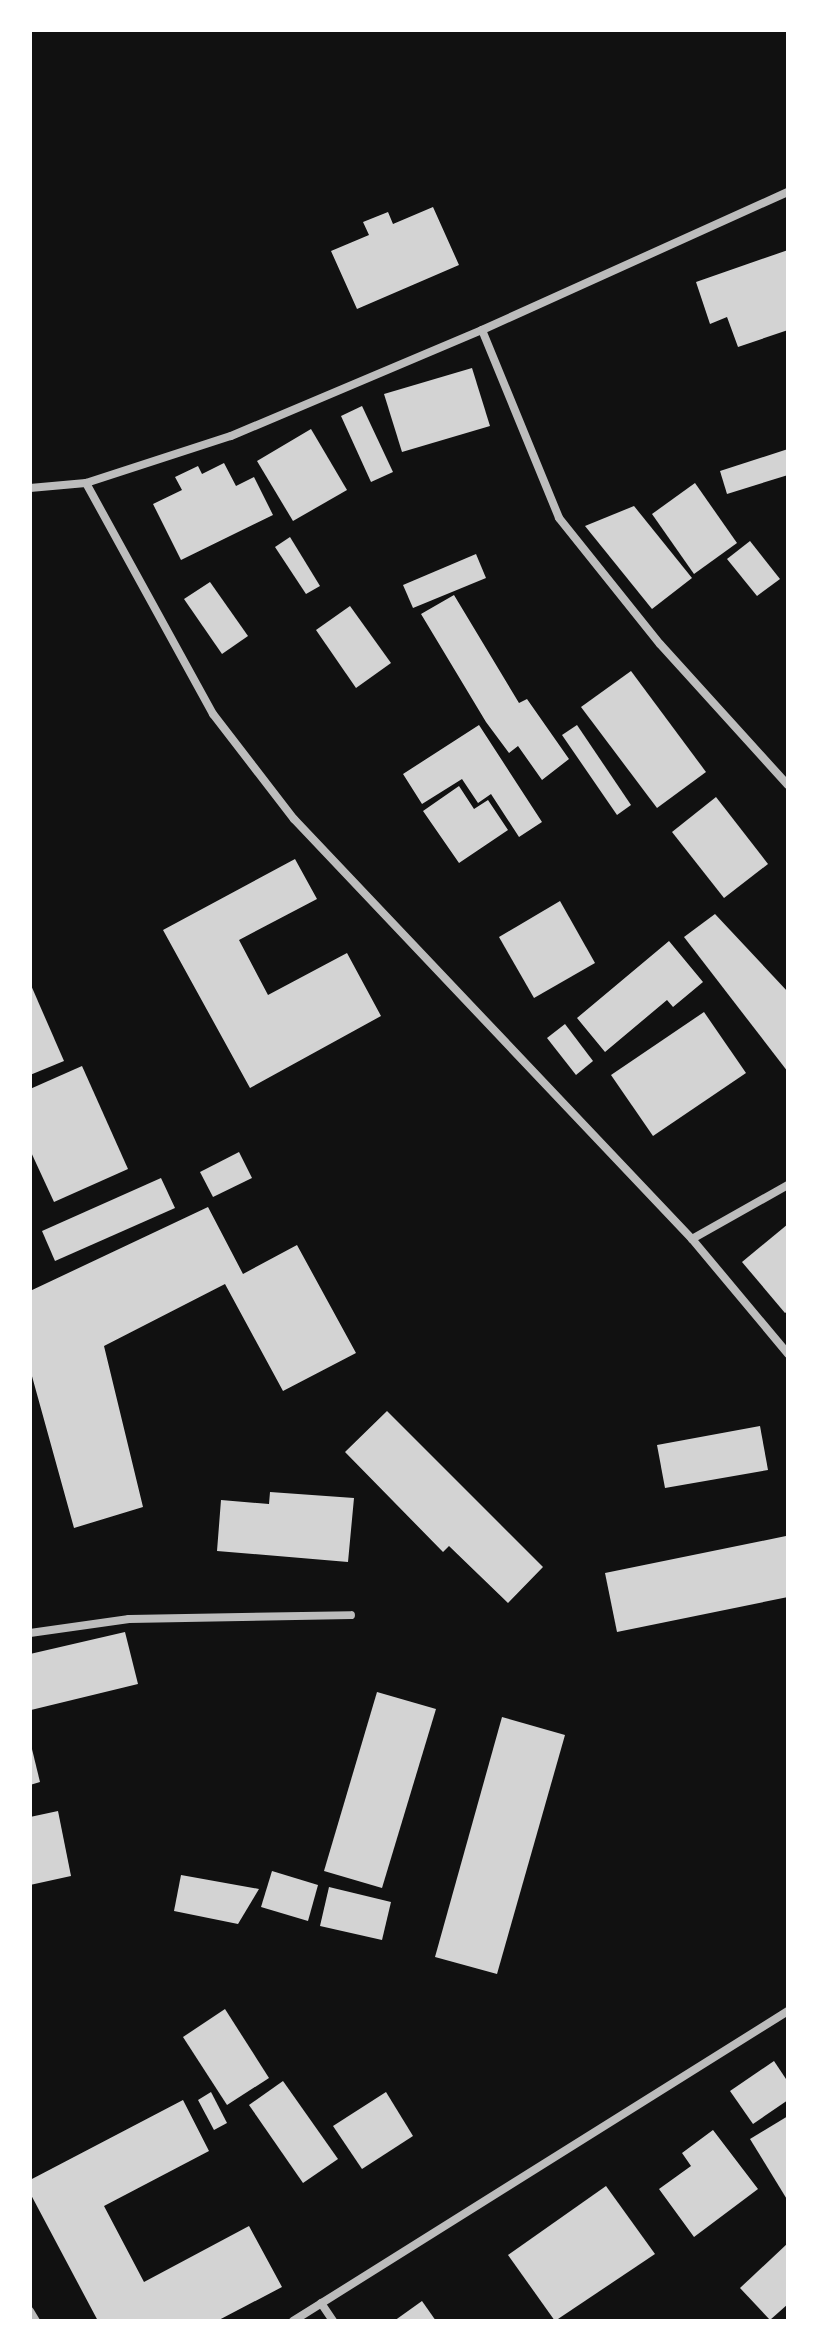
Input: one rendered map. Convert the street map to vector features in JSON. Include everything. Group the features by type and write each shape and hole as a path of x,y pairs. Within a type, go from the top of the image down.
{"street":[{"path":"30,488 86,483 231,436 482,330 788,192"},
{"path":"482,330 559,518 660,644 788,785"},
{"path":"86,483 213,714 294,819 692,1239 788,1354"},
{"path":"692,1239 788,1185"},
{"path":"30,1633 129,1619 351,1615"},
{"path":"293,2321 788,2011"},
{"path":"321,2303 333,2321"},
{"path":"30,2311 36,2321"}],"building":[{"path":"433,207 459,265 357,309 331,251 369,235 363,222 388,212 393,224"},
{"path":"788,250 788,330 738,347 727,317 710,324 696,282"},
{"path":"472,368 490,426 402,452 384,394"},
{"path":"362,406 393,472 371,482 341,416"},
{"path":"311,429 347,490 293,521 257,461"},
{"path":"788,449 788,475 727,494 720,471"},
{"path":"224,463 236,486 254,477 273,515 181,560 153,504 182,490 175,477 198,466 202,474"},
{"path":"695,483 737,543 694,574 652,514"},
{"path":"634,506 692,578 652,609 585,526"},
{"path":"290,537 320,586 306,594 275,547"},
{"path":"750,541 780,579 757,596 727,559"},
{"path":"476,554 486,578 413,608 403,585"},
{"path":"210,582 248,636 222,654 184,599"},
{"path":"454,595 519,703 527,699 569,759 542,780 518,746 509,753 486,722 421,614"},
{"path":"350,606 391,663 356,688 316,630"},
{"path":"631,671 706,772 657,808 581,707"},
{"path":"479,725 542,822 519,837 491,794 478,803 462,779 422,804 403,774"},
{"path":"577,725 631,805 617,815 562,735"},
{"path":"459,786 474,809 488,800 508,830 459,863 423,811"},
{"path":"716,797 768,864 724,898 672,832"},
{"path":"295,859 317,899 239,940 268,995 347,953 381,1016 250,1088 163,930"},
{"path":"560,901 595,963 534,998 499,937"},
{"path":"715,914 788,992 788,1072 684,937"},
{"path":"669,941 703,982 673,1007 667,1000 605,1052 577,1018"},
{"path":"30,983 64,1061 30,1075"},
{"path":"704,1012 746,1073 653,1136 611,1075"},
{"path":"565,1024 593,1061 576,1075 547,1038"},
{"path":"82,1066 128,1169 54,1202 30,1150 30,1089"},
{"path":"239,1152 252,1178 213,1197 200,1172"},
{"path":"161,1178 175,1208 55,1261 42,1231"},
{"path":"208,1207 243,1274 297,1245 356,1353 283,1391 225,1284 104,1346 143,1507 74,1528 30,1369 30,1291"},
{"path":"788,1224 788,1311 785,1313 742,1262"},
{"path":"387,1411 543,1567 508,1603 449,1546 443,1552 345,1452"},
{"path":"760,1426 768,1470 665,1488 657,1445"},
{"path":"270,1492 354,1498 348,1562 217,1551 221,1500 269,1504"},
{"path":"786,1536 788,1597 617,1632 605,1573"},
{"path":"125,1632 138,1684 31,1710 30,1654"},
{"path":"377,1692 436,1709 382,1888 324,1871"},
{"path":"502,1717 565,1735 497,1974 435,1957"},
{"path":"30,1746 40,1782 30,1785"},
{"path":"58,1811 71,1876 30,1885 30,1817"},
{"path":"272,1871 318,1885 308,1921 261,1907"},
{"path":"181,1875 259,1889 238,1924 174,1911"},
{"path":"329,1887 391,1902 382,1940 320,1926"},
{"path":"225,2009 269,2078 227,2105 183,2037"},
{"path":"774,2061 788,2082 788,2100 753,2124 730,2091"},
{"path":"283,2081 338,2159 303,2183 249,2105"},
{"path":"211,2092 227,2123 214,2130 198,2100"},
{"path":"386,2092 413,2136 362,2169 333,2126"},
{"path":"183,2100 209,2151 104,2206 144,2282 249,2226 282,2287 217,2321 98,2321 30,2193 30,2180"},
{"path":"788,2116 788,2201 750,2139"},
{"path":"713,2130 758,2189 694,2237 659,2189 691,2166 682,2153"},
{"path":"606,2186 655,2254 555,2321 508,2255"},
{"path":"788,2243 788,2304 770,2320 740,2288"},
{"path":"422,2301 436,2321 394,2321"}]}
